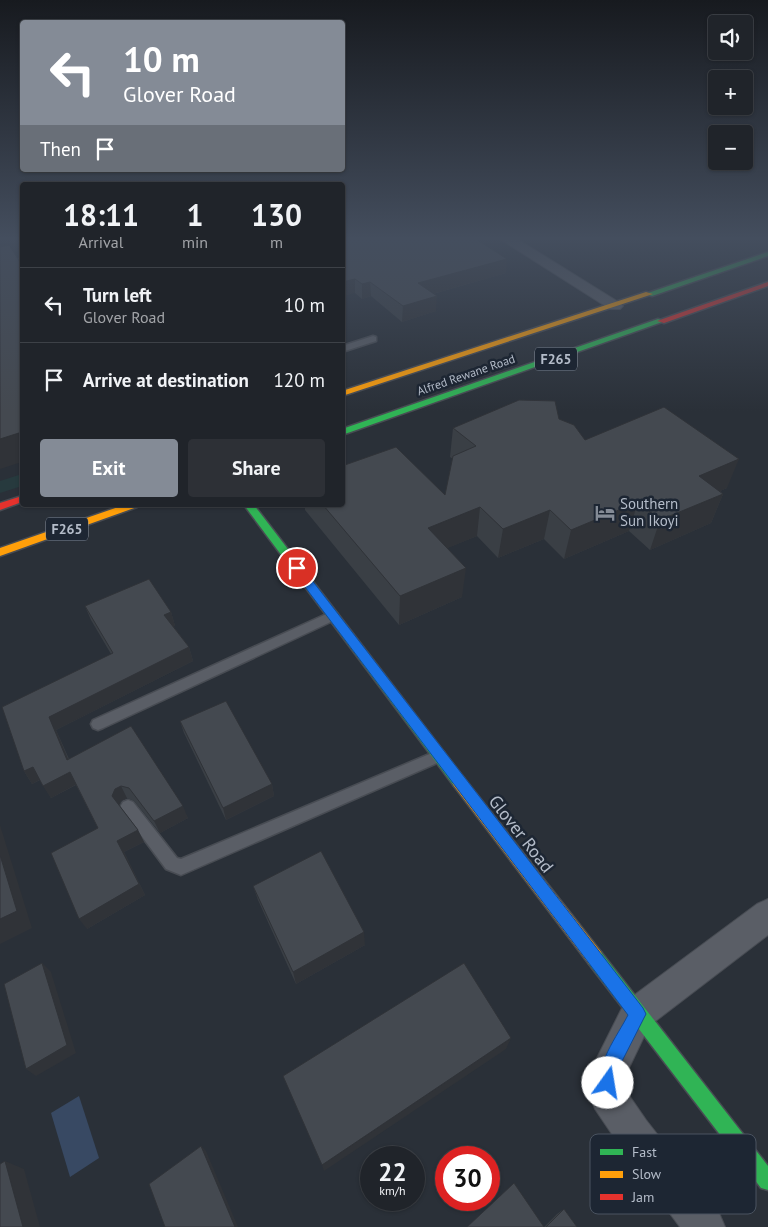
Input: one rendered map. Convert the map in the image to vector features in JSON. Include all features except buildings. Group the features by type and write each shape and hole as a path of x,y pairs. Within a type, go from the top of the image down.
{"main road":[{"name":"Alfred Rewane Road","path":"345,393 549,335 615,306 644,296"},
{"path":"679,296 696,309"},
{"name":"Alfred Rewane Road","path":"345,431 733,296"},
{"path":"549,335 566,355"},
{"path":"0,507 20,500"},
{"name":"F265","path":"0,552 128,507"},
{"name":"Glover Road","path":"250,507 439,756 731,1134"},
{"name":"Glover Road","path":"756,1166 768,1181"}],"street":[{"path":"599,296 615,306"},
{"path":"634,1134 608,1096 609,1070 638,1014 768,914"},
{"path":"695,1214 705,1227"}],"lane":[{"path":"345,348 372,340"},
{"path":"98,724 333,616"},
{"path":"128,807 172,864 181,867 439,756"}],"green space":[{"path":"20,475 20,487 0,493 0,481"}],"water":[{"path":"79,1096 99,1158 70,1177 51,1113"}],"traffic: fast":[{"path":"345,431 661,321"},
{"path":"251,507 459,782"},
{"path":"595,958 732,1134"},
{"path":"756,1166 768,1181"}],"traffic: slow":[{"path":"345,393 642,296"},
{"path":"0,552 128,507"},
{"path":"459,782 595,958"}],"traffic: jam":[{"path":"661,321 733,296"},
{"path":"0,507 20,500"}],"place":[{"name":"Southern Sun Ikoyi","path":"605,513"}],"route":[{"path":"297,568 638,1014 609,1070 608,1083"}]}
